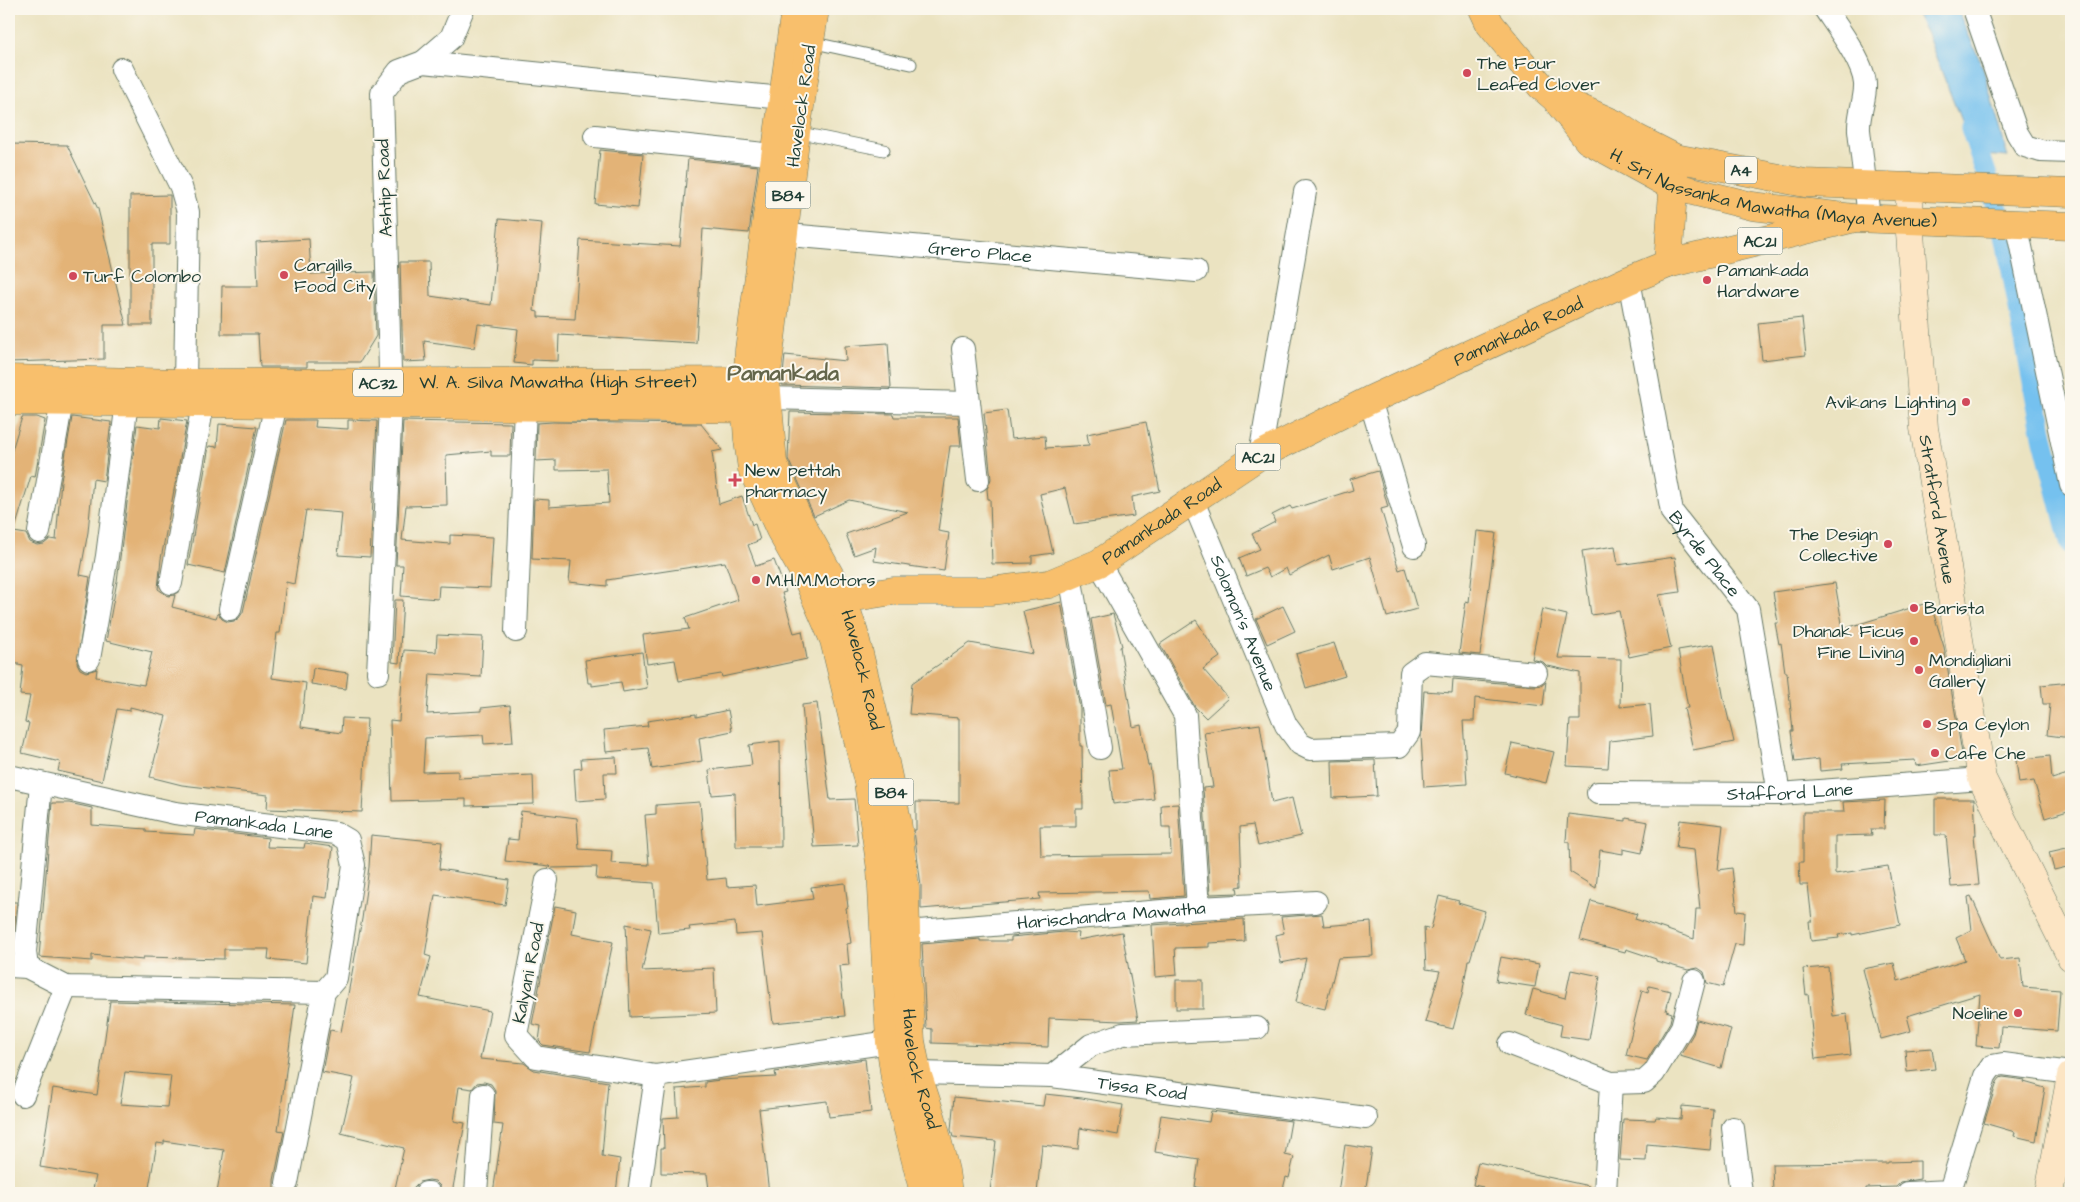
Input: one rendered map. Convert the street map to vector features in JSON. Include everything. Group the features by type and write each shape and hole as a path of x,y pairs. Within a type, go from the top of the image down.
{"main road":[{"name":"Havelock Road","path":"774,234 775,155 787,130 782,98 794,9"},
{"name":"Havelock Road","path":"815,9 810,42 787,130 774,234 759,396 774,463 832,602 854,633 897,820 905,888 911,1041 917,1073 932,1120 945,1171 948,1193"},
{"name":"H. Sri Nassanka Mawatha (Maya Avenue)","path":"1483,9 1490,24 1541,86 1555,98 1588,140 1672,186 1752,206 1861,218 1967,223 2016,223"},
{"name":"H. Sri Nassanka Mawatha (Maya Avenue)","path":"1555,98 1616,124 1636,138 1675,158 1805,182 2071,193"},
{"path":"1668,264 1675,158"},
{"name":"Stratford Avenue","path":"1910,187 1909,219 1924,428 1982,779 2071,957"},
{"name":"Pamankada Road","path":"832,602 893,591 1000,590 1049,584 1099,563 1260,455 1370,400 1628,280 1668,264 1861,218"},
{"name":"A4","path":"2016,223 2071,226"},
{"name":"W. A. Silva Mawatha (High Street)","path":"9,379 185,383 390,394 525,406 759,396"},
{"name":"W. A. Silva Mawatha (High Street)","path":"9,401 276,404 390,394 759,396"},
{"name":"Havelock Road","path":"832,602 834,640 868,782 881,869 888,1022 895,1078 924,1193"},
{"path":"2049,1193 2071,1074"}],"street":[{"name":"Ashtip Road","path":"378,673 390,394 382,93 399,71 423,62 451,38 463,9"},
{"path":"1825,9 1863,71 1865,85 1858,118 1866,185 1861,218"},
{"path":"1974,9 2017,133 2024,146 2041,151 2071,152"},
{"path":"423,62 782,98"},
{"path":"122,68 181,187 188,212 185,383"},
{"path":"595,136 775,155"},
{"path":"1260,455 1305,192"},
{"path":"2016,223 2071,485"},
{"name":"Grero Place","path":"774,234 1196,271"},
{"name":"Byrde Place","path":"1628,280 1672,512 1748,609 1780,794"},
{"path":"963,349 978,480"},
{"path":"759,396 969,403"},
{"path":"1370,400 1414,546"},
{"path":"39,532 62,401"},
{"path":"88,659 107,556 127,402"},
{"path":"171,583 203,404"},
{"path":"230,609 276,404"},
{"path":"516,631 525,406"},
{"name":"Solomon's Avenue","path":"1193,501 1286,725 1300,744 1310,749 1399,746 1409,732 1411,674 1425,663 1536,673"},
{"path":"1099,563 1185,715 1198,908"},
{"path":"1070,576 1100,748"},
{"name":"Pamankada Lane","path":"9,776 175,812 336,833 348,840 354,865 336,978 324,992 287,1184"},
{"name":"Stafford Lane","path":"1598,793 1780,794 1982,779"},
{"path":"42,784 25,952 18,967 66,987 324,992"},
{"name":"Kalyani Road","path":"547,880 516,1035 536,1057 656,1076"},
{"name":"Harischandra Mawatha","path":"907,932 1198,908 1316,902"},
{"path":"1510,1044 1610,1083 1644,1082 1654,1073 1682,1027 1694,981"},
{"path":"23,1095 66,987"},
{"path":"1052,1076 1091,1045 1124,1034 1257,1028"},
{"path":"638,1193 656,1076 890,1042"},
{"path":"1908,1193 1950,1191 1985,1076 1992,1066 2003,1064 2071,1074"},
{"name":"Tissa Road","path":"917,1073 1052,1076 1366,1118"},
{"path":"1605,1193 1610,1083"},
{"path":"476,1193 483,1095"},
{"path":"1733,1128 1741,1193"}],"lane":[{"path":"810,42 911,64"},
{"path":"787,130 884,150"}],"water":[{"path":"1914,9 1957,9 1982,65 2008,157 1974,154 1927,34"}],"building":[{"path":"9,144 67,145 98,209 126,325 104,325 104,359 9,362"},
{"path":"600,150 643,154 638,208 595,204"},
{"path":"688,159 758,166 749,233 703,229 696,343 559,335 558,361 532,360 532,365 514,363 518,329 478,324 474,348 424,341 426,361 403,362 400,262 429,262 430,296 491,305 499,219 542,223 534,311 538,312 538,317 575,319 580,240 680,246"},
{"path":"170,195 170,244 152,244 152,325 130,325 130,196"},
{"path":"309,239 311,274 374,272 376,336 360,362 307,362 307,367 260,367 258,334 221,334 222,286 258,286 256,242"},
{"path":"1802,318 1806,355 1762,360 1758,323"},
{"path":"888,343 891,388 782,385 785,355 846,361 845,346"},
{"path":"1007,410 1011,439 1045,436 1046,448 1089,445 1087,434 1146,422 1160,491 1132,497 1134,516 1074,524 1065,488 1040,494 1053,553 1032,556 1032,563 992,564 990,499 988,499 987,489 991,479 984,413"},
{"path":"790,412 893,414 894,417 958,417 961,446 950,446 938,531 949,533 944,571 874,561 876,547 854,555 846,534 908,512 849,500 814,516 788,459"},
{"path":"22,417 37,417 45,420 35,477 31,476 14,532 26,534 30,542 37,545 44,544 50,539 56,540 61,481 72,417 111,422 104,481 93,479 88,532 80,575 90,577 77,663 80,669 86,672 97,669 96,677 144,685 152,652 106,641 117,581 137,425 160,428 161,418 187,421 161,559 158,589 168,596 175,595 172,607 216,618 218,613 222,619 228,622 239,618 243,612 286,420 316,420 315,427 348,429 348,420 377,421 370,557 338,555 342,513 306,510 294,584 286,582 280,633 277,633 272,678 306,683 301,727 341,733 342,718 367,719 362,812 267,809 268,795 182,785 150,777 166,716 130,707 130,711 117,709 102,781 58,771 60,762 22,753 29,723 25,722 30,696 20,695 23,666 18,665 18,663 9,662 9,460"},
{"path":"403,421 511,423 510,456 491,456 491,451 446,455 447,505 406,506 402,540 450,544 450,535 493,537 490,588 439,586 438,599 401,596 403,565 396,565"},
{"path":"537,423 701,424 722,450 712,452 719,504 742,496 752,525 755,524 760,540 748,545 756,566 774,560 786,592 782,593 794,633 802,631 807,659 722,677 721,674 679,681 675,660 647,664 643,635 689,629 685,618 738,600 725,562 607,580 607,586 569,582 571,561 532,559 534,499 549,500 549,507 609,503 607,469 556,470 556,460 536,461"},
{"path":"219,424 257,427 225,573 188,565 209,446 217,447"},
{"path":"1378,471 1388,507 1381,509 1399,570 1405,568 1417,609 1387,617 1370,557 1333,569 1329,555 1289,575 1286,568 1270,577 1265,568 1246,576 1239,558 1260,549 1252,534 1275,522 1272,515 1290,506 1292,509 1353,490 1350,479"},
{"path":"1477,531 1496,533 1480,655 1459,653 1466,601 1469,602"},
{"path":"1615,546 1618,565 1675,557 1680,592 1659,595 1671,648 1629,657 1619,611 1591,615 1582,551"},
{"path":"1835,583 1843,629 1930,602 1944,647 1963,759 1916,766 1915,760 1842,764 1843,769 1820,771 1819,759 1795,762 1787,672 1785,672 1781,643 1779,644 1775,623 1778,623 1773,592"},
{"path":"395,600 403,600 399,663 392,662"},
{"path":"1061,602 1080,709 1083,809 1076,809 1076,826 1040,826 1041,856 1171,854 1170,827 1162,827 1161,805 1178,804 1184,896 1150,899 1149,891 1039,893 1040,899 921,909 921,886 914,830 916,830 916,802 959,803 959,718 909,714 912,683 970,643 1033,654 1023,611"},
{"path":"1283,606 1295,631 1267,644 1256,619"},
{"path":"1542,609 1567,615 1558,658 1621,659 1620,707 1650,704 1653,736 1610,741 1608,768 1567,766 1570,720 1580,720 1580,673 1548,667 1543,662 1532,659"},
{"path":"1113,614 1122,646 1120,647 1133,727 1141,725 1148,766 1150,765 1154,799 1113,804 1109,770 1122,769 1111,704 1106,705 1091,619"},
{"path":"1196,620 1220,657 1203,669 1228,698 1206,718 1195,707 1160,644"},
{"path":"437,635 483,637 481,677 430,674 427,714 481,711 481,708 510,705 513,742 484,744 483,735 425,738 423,772 458,771 458,778 533,775 534,804 466,806 466,799 392,801 390,720 399,721 404,650 436,652"},
{"path":"1334,643 1345,676 1306,688 1296,654"},
{"path":"1714,644 1734,742 1693,750 1684,708 1688,708 1678,650"},
{"path":"642,652 647,688 623,692 621,682 592,686 592,683 588,683 585,660"},
{"path":"313,668 348,673 346,689 311,684"},
{"path":"1453,679 1535,686 1541,685 1546,681 1543,706 1475,698 1474,721 1463,721 1467,784 1424,787 1421,736 1424,691 1452,693"},
{"path":"2071,682 2071,738 2047,735 2050,704 2043,704 2041,685"},
{"path":"817,703 830,800 854,799 858,845 814,847 802,705"},
{"path":"728,710 732,731 699,738 702,761 652,769 648,748 606,752 604,730 648,726 647,721 696,714 696,717"},
{"path":"1260,724 1272,803 1292,798 1301,836 1258,846 1253,825 1240,827 1242,886 1237,887 1238,893 1210,894 1203,788 1213,787 1204,732"},
{"path":"780,741 781,847 736,847 735,793 712,795 709,770 752,765 749,745"},
{"path":"1512,743 1554,752 1546,783 1505,773"},
{"path":"2050,756 2052,779 2071,773 2071,810 2045,818 2034,781 2019,783 2016,760"},
{"path":"616,757 617,773 604,773 605,799 576,801 574,769 582,768 581,759"},
{"path":"1375,760 1377,796 1333,798 1332,761"},
{"path":"1935,799 1974,799 1976,835 1974,835 1979,885 1951,887 1946,835 1935,835"},
{"path":"1885,800 1884,829 1871,829 1872,835 1835,836 1835,874 1888,866 1900,925 1852,935 1852,933 1838,935 1839,938 1811,941 1809,921 1812,921 1808,885 1800,885 1799,862 1803,862 1803,812 1844,812 1843,802"},
{"path":"700,802 707,880 726,878 727,887 755,885 757,906 813,899 811,887 845,883 851,943 847,944 849,965 839,966 845,1016 773,1023 762,933 736,935 735,922 689,927 690,930 658,933 654,883 596,879 597,867 552,868 550,866 505,861 508,839 518,840 521,811 577,818 579,849 612,851 611,863 649,865 645,815 656,814 656,805"},
{"path":"52,803 69,803 92,808 92,825 146,829 146,832 194,835 195,829 268,838 267,847 304,848 305,843 333,847 327,898 313,896 306,963 268,959 269,949 224,949 224,959 143,957 143,960 92,955 92,961 39,957"},
{"path":"1568,814 1626,821 1626,818 1648,822 1642,853 1623,849 1623,854 1600,850 1596,888 1570,872 1569,842 1566,841"},
{"path":"1680,820 1723,825 1718,870 1732,868 1737,911 1745,912 1743,945 1735,944 1723,987 1707,983 1704,972 1698,968 1688,970 1656,961 1656,959 1626,949 1625,952 1580,940 1591,901 1637,914 1635,919 1694,939 1696,909 1700,909 1694,850 1676,848"},
{"path":"371,835 442,842 439,869 509,880 505,905 435,895 425,955 431,957 420,997 490,1011 480,1059 524,1063 534,1070 608,1082 602,1156 620,1159 616,1193 493,1193 503,1125 494,1124 495,1090 491,1084 484,1082 477,1083 472,1089 459,1087 454,1121 465,1123 452,1193 442,1193 440,1186 435,1181 429,1180 419,1182 414,1187 413,1193 394,1193 404,1148 341,1133 354,1078 322,1072 330,1030 341,1032 362,919"},
{"path":"2071,847 2071,866 2054,870 2049,852"},
{"path":"1439,896 1485,911 1470,960 1468,960 1462,995 1453,1029 1425,1022 1440,971 1426,969 1424,927 1431,929"},
{"path":"1971,896 2000,960 2020,958 2023,987 2060,990 2057,1031 2001,1027 1999,1048 1976,1046 1980,994 1907,1016 1911,1031 1881,1039 1863,969 1894,963 1898,981 1965,960 1956,938 1972,930 1968,897"},
{"path":"9,902 17,902 13,937 9,937"},
{"path":"555,906 576,910 572,934 613,942 590,1052 543,1045 539,1041 541,1026 532,1024"},
{"path":"1322,914 1324,926 1371,922 1373,956 1338,958 1325,1009 1296,1002 1306,958 1281,963 1276,935 1284,933 1281,917"},
{"path":"1244,919 1245,941 1209,943 1209,947 1175,948 1177,975 1155,977 1152,925"},
{"path":"626,924 651,929 642,971 714,968 716,1013 630,1017"},
{"path":"1064,932 1079,933 1078,940 1122,932 1138,1020 1049,1018 1048,1047 932,1043 932,1029 926,1028 922,944 980,939 980,941 1011,941 1011,937"},
{"path":"1501,957 1539,964 1535,987 1496,981"},
{"path":"1828,967 1833,1016 1847,1014 1851,1055 1815,1059 1808,994 1806,995 1803,969"},
{"path":"1571,970 1600,976 1589,1040 1560,1036 1562,1025 1526,1015 1533,989 1565,998"},
{"path":"1176,980 1203,980 1203,1009 1176,1009"},
{"path":"1649,986 1671,991 1666,1011 1672,1013 1670,1022 1647,1060 1626,1055 1642,990 1648,992"},
{"path":"110,1001 295,1005 278,1130 284,1131 274,1180 274,1193 217,1193 224,1150 164,1141 164,1144 157,1143 148,1193 92,1193 96,1176 40,1167 53,1088 97,1095","holes":["125,1072 171,1076 167,1107 120,1104"]},
{"path":"1697,1020 1731,1029 1721,1068 1680,1056 1693,1034"},
{"path":"1932,1048 1935,1069 1907,1072 1905,1050"},
{"path":"865,1059 871,1112 829,1117 827,1101 759,1109 769,1193 724,1193 723,1188 709,1190 707,1174 661,1173 661,1148 664,1148 663,1118 678,1117 676,1089 705,1087 705,1082 720,1080 776,1077 775,1072"},
{"path":"2003,1077 2025,1080 2024,1082 2045,1088 2036,1141 2014,1136 2015,1132 1984,1123 1997,1082"},
{"path":"1045,1094 1123,1105 1118,1135 1080,1128 1078,1149 1042,1145 1037,1193 990,1192 996,1141 953,1137 951,1130 954,1097 1043,1106"},
{"path":"1682,1106 1713,1109 1710,1150 1647,1144 1646,1161 1620,1160 1623,1119 1655,1120 1656,1117 1681,1119"},
{"path":"1211,1111 1291,1121 1285,1155 1294,1157 1289,1178 1286,1177 1282,1193 1234,1193 1195,1187 1199,1159 1155,1152 1161,1115 1209,1122"},
{"path":"1345,1145 1372,1149 1365,1193 1338,1193"},
{"path":"1920,1161 1920,1179 1901,1182 1896,1187 1866,1188 1866,1193 1773,1193 1772,1164"},
{"path":"1478,1162 1589,1186 1588,1193 1481,1193 1483,1187 1473,1185"}],"waterway":[{"path":"1971,128 2003,224 2043,436 2071,545"}],"place":[{"name":"The Four Leafed Clover","path":"1467,73"},
{"name":"Cargills Food City","path":"284,275"},
{"name":"Turf Colombo","path":"73,276"},
{"name":"Pamankada Hardware","path":"1707,280"},
{"name":"Avikans Lighting","path":"1966,402"},
{"name":"New pettah pharmacy","path":"735,480"},
{"name":"The Design Collective","path":"1888,544"},
{"name":"M.H.M.Motors","path":"756,580"},
{"name":"Barista","path":"1914,608"},
{"name":"Dhanak Ficus Fine Living","path":"1914,641"},
{"name":"Mondigliani Gallery","path":"1919,670"},
{"name":"Spa Ceylon","path":"1927,724"},
{"name":"Cafe Che","path":"1935,753"},
{"name":"Noeline","path":"2018,1013"}],"district":[{"name":"Pamankada","path":"783,372"}]}
